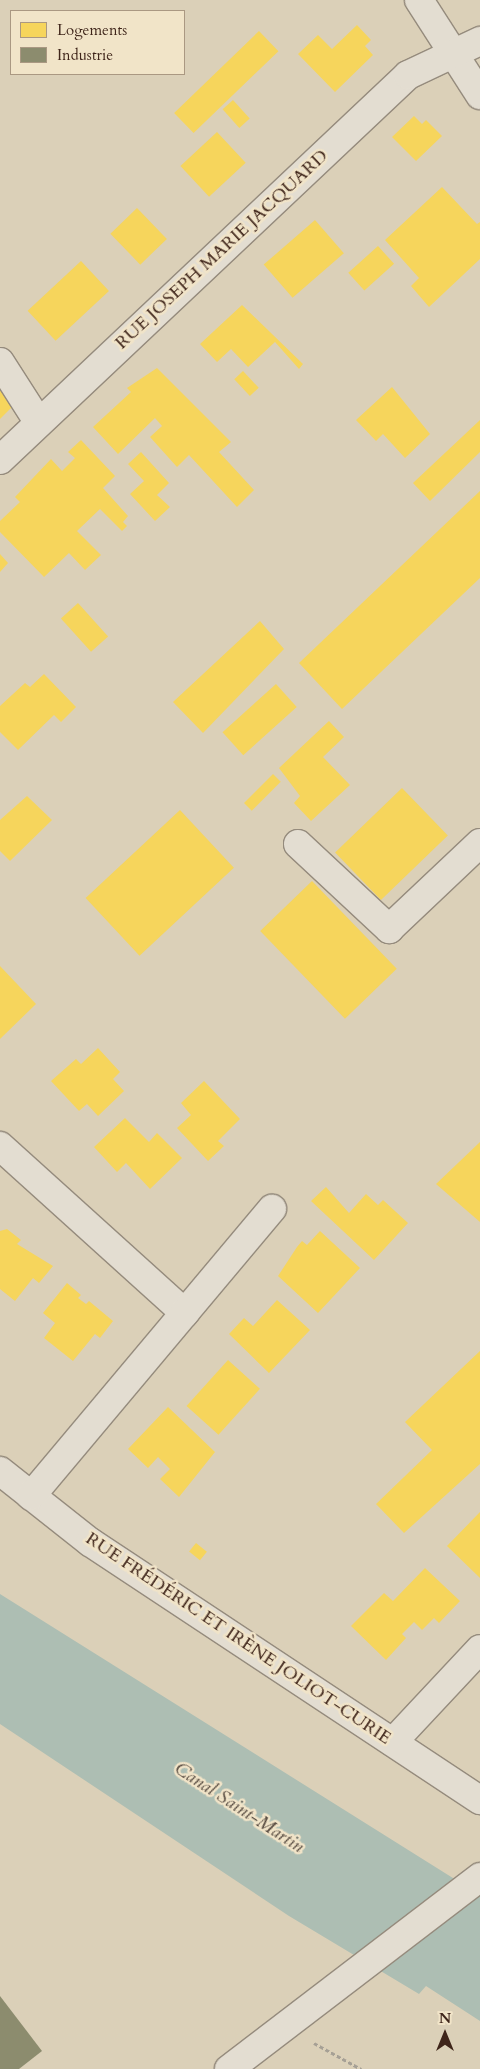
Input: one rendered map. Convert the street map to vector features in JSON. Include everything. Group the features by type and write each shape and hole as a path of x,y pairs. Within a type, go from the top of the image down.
{"street":[{"path":"419,0 480,95"},
{"name":"RUE JOSEPH MARIE JACQUARD","path":"0,460 408,75 480,41"},
{"path":"0,362 39,423"},
{"path":"298,844 389,928 480,843"},
{"path":"0,1146 185,1313"},
{"path":"31,1496 272,1209"},
{"name":"RUE FRÉDÉRIC ET IRÈNE JOLIOT-CURIE","path":"0,1471 90,1542 480,1800"},
{"path":"393,1742 480,1649"},
{"path":"229,2069 480,1877"}],"path":[{"path":"285,2026 361,2069"}],"water":[{"name":"Canal Saint-Martin","path":"0,1594 480,1895 480,2021 426,1986 419,1994 289,1916 0,1724"}],"building: Logements":[{"path":"357,25 371,40 365,46 373,55 335,92 298,54 318,35 332,49"},
{"path":"259,31 278,51 194,133 174,113"},
{"path":"233,100 250,119 239,128 223,109"},
{"path":"414,116 422,124 426,120 442,136 416,161 392,137"},
{"path":"217,132 246,163 209,197 180,166"},
{"path":"442,187 477,224 480,222 480,259 429,307 411,286 419,278 385,240"},
{"path":"137,208 167,239 140,265 110,234"},
{"path":"315,220 344,253 293,298 264,265"},
{"path":"378,246 394,264 364,291 348,273"},
{"path":"81,261 109,291 56,341 28,311"},
{"path":"242,305 303,364 299,369 275,342 248,367 231,349 217,362 200,344"},
{"path":"157,368 231,442 219,452 254,490 237,507 189,455 177,467 150,437 162,426 155,418 118,454 93,427 131,392 127,388"},
{"path":"243,371 259,388 250,396 234,379"},
{"path":"0,383 14,405 0,419"},
{"path":"392,387 430,434 405,458 383,434 376,441 356,420"},
{"path":"480,420 480,452 430,501 413,483"},
{"path":"81,440 115,476 103,488 128,516 123,522 127,526 122,531 100,509 77,531 101,555 85,570 69,553 44,577 0,532 0,521 20,502 15,497 51,459 62,471 75,458 68,452"},
{"path":"141,452 169,483 157,495 170,507 155,521 130,494 144,481 128,464"},
{"path":"480,491 480,578 342,709 299,663"},
{"path":"0,554 8,563 0,572"},
{"path":"78,603 108,636 91,652 61,618"},
{"path":"260,621 284,649 203,733 173,702"},
{"path":"44,674 76,707 61,722 54,715 18,750 0,732 0,706 25,683 30,687"},
{"path":"276,684 297,707 243,755 222,732"},
{"path":"329,721 344,737 323,757 350,785 311,821 294,803 300,796 279,768"},
{"path":"273,774 281,782 252,811 244,803"},
{"path":"402,788 448,835 381,900 335,853"},
{"path":"27,796 52,820 10,861 0,851 0,820"},
{"path":"180,810 234,868 140,956 86,898"},
{"path":"312,881 397,969 345,1019 260,931"},
{"path":"0,966 36,1004 0,1039"},
{"path":"98,1048 120,1072 113,1079 124,1091 98,1116 87,1104 79,1111 51,1081 76,1059 81,1064"},
{"path":"204,1081 240,1119 218,1141 224,1146 208,1161 177,1128 191,1115 181,1103"},
{"path":"125,1118 149,1142 157,1133 182,1158 150,1189 126,1163 117,1172 94,1147"},
{"path":"480,1142 480,1222 436,1184"},
{"path":"326,1187 349,1213 366,1194 378,1205 383,1200 408,1223 374,1260 311,1201"},
{"path":"7,1229 21,1240 17,1244 53,1266 39,1283 33,1278 15,1301 0,1289 0,1231"},
{"path":"320,1231 360,1268 318,1313 278,1276 302,1241 307,1245"},
{"path":"67,1283 81,1295 78,1298 86,1304 89,1301 113,1321 100,1338 95,1334 73,1361 44,1338 55,1323 43,1313"},
{"path":"277,1300 310,1330 269,1373 229,1334 244,1318 253,1326"},
{"path":"480,1351 480,1464 404,1533 376,1504 432,1450 405,1422"},
{"path":"228,1360 260,1389 218,1435 187,1406"},
{"path":"168,1407 215,1452 179,1497 160,1479 170,1469 158,1457 148,1468 128,1449"},
{"path":"480,1512 480,1578 447,1546"},
{"path":"196,1543 207,1552 200,1560 189,1552"},
{"path":"425,1568 460,1601 439,1623 434,1618 422,1630 414,1622 402,1634 406,1638 386,1660 351,1626 384,1593 393,1601"}],"building: Industrie":[{"path":"0,1996 42,2051 19,2069 0,2069"}]}
